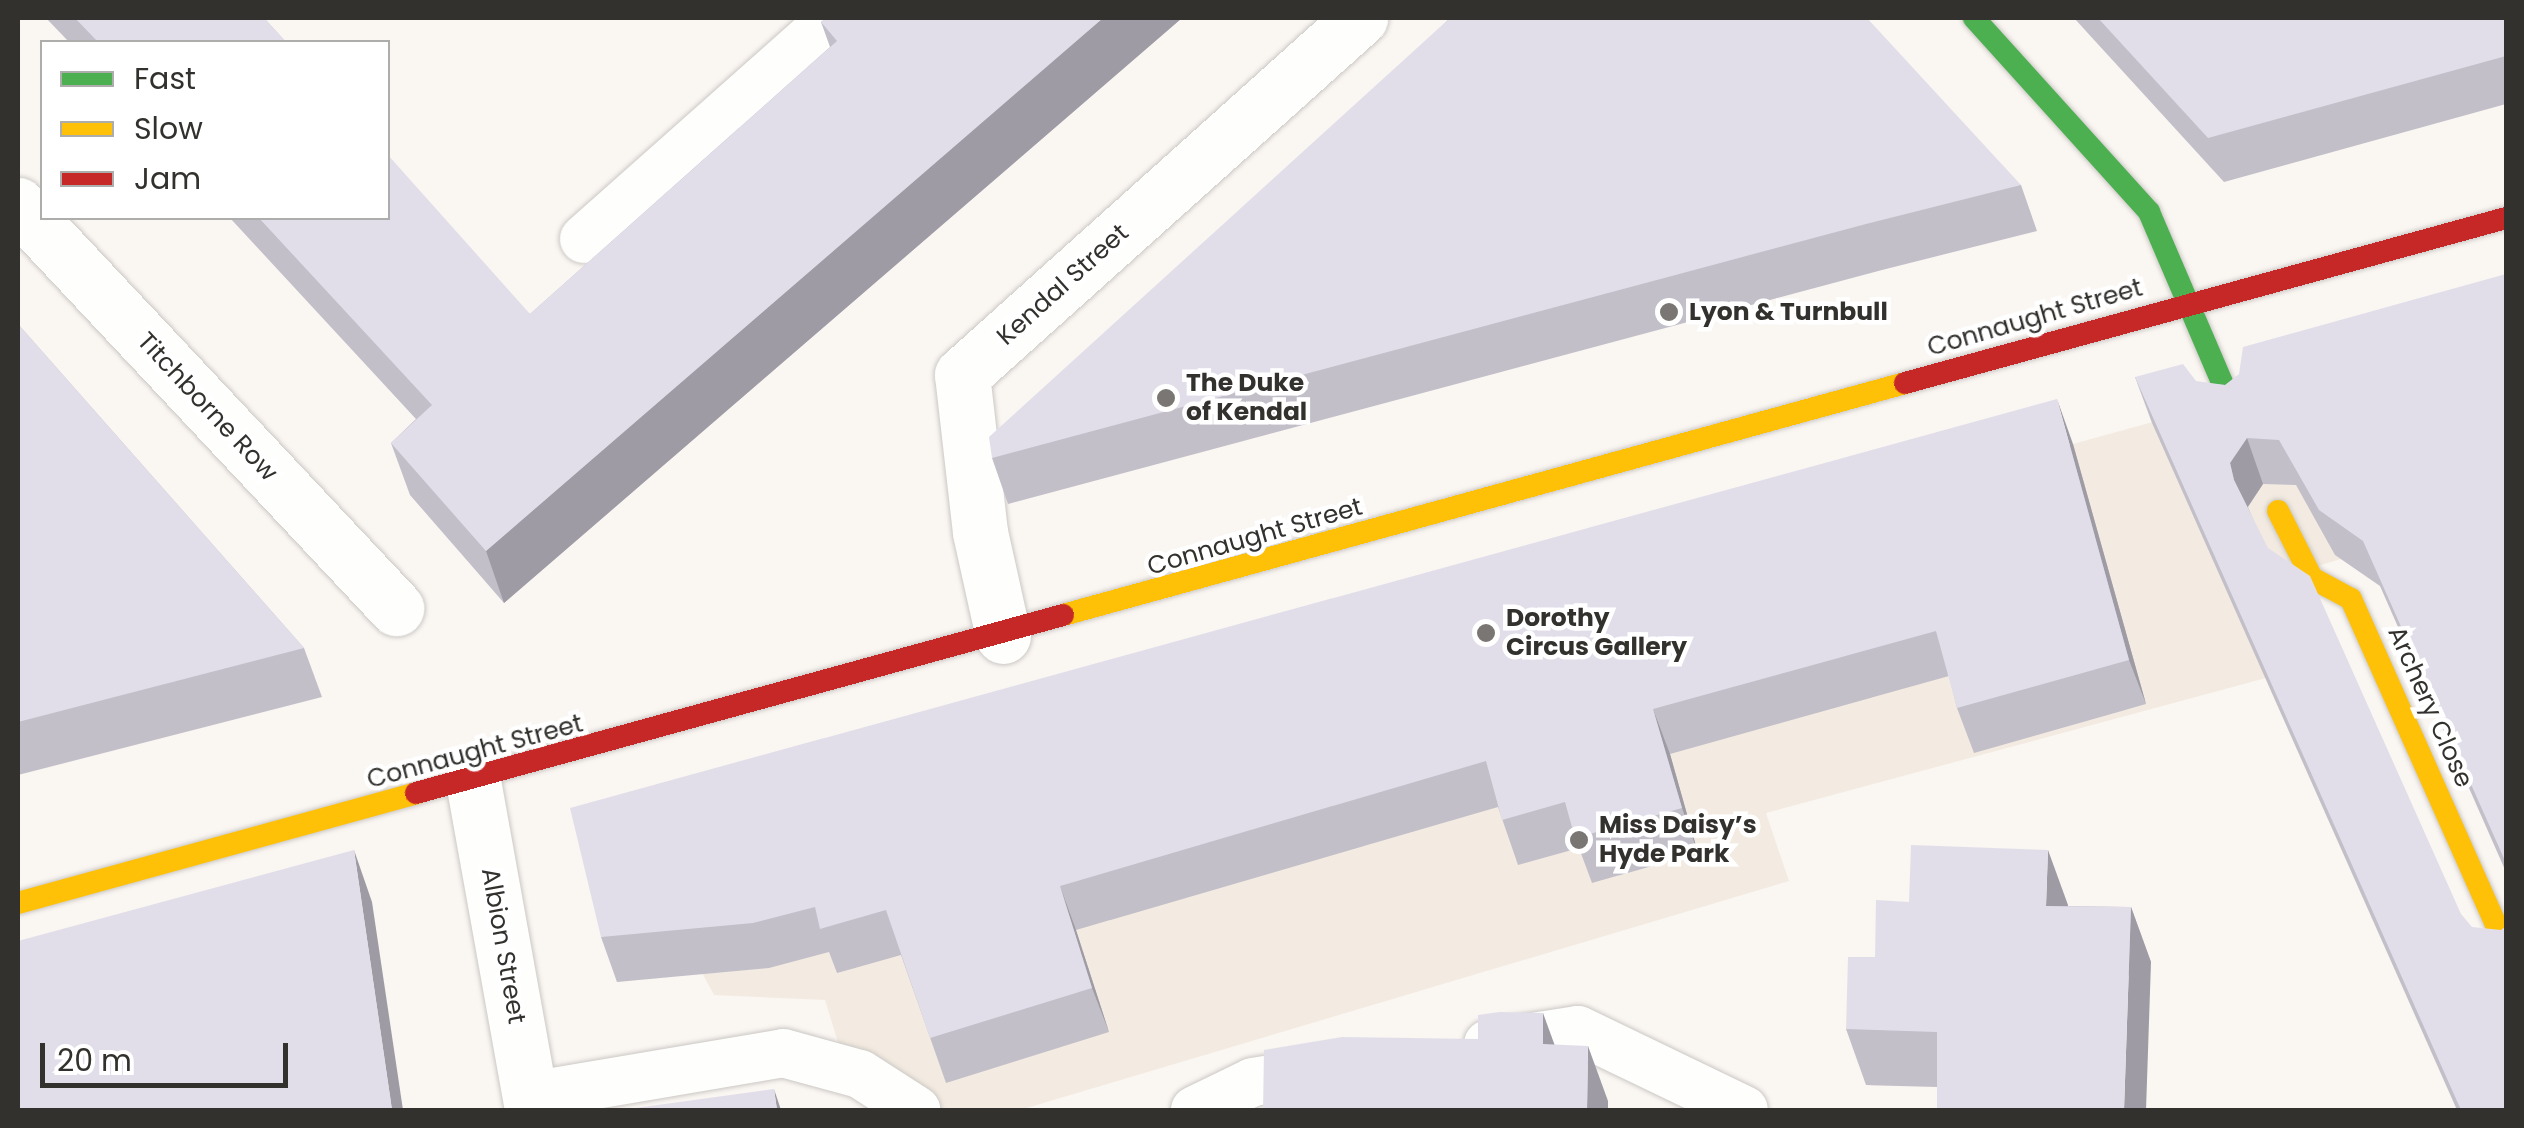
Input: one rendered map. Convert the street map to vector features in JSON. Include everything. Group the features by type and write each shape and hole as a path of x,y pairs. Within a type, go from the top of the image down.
{"street":[{"path":"1974,18 2149,212 2230,401"},
{"name":"Kendal Street","path":"1004,636 980,532 962,375 1345,22"},
{"name":"Titchborne Row","path":"22,218 396,608"},
{"name":"Connaught Street","path":"18,903 1004,636 2506,218"},
{"name":"Archery Close","path":"2278,511 2312,578 2351,599 2506,947"},
{"name":"Albion Street","path":"473,781 531,1103"}],"lane":[{"path":"584,239 833,18"},
{"path":"1444,1051 1578,1030 1744,1110"},
{"path":"531,1103 784,1053 860,1074 916,1110"},
{"path":"1195,1110 1253,1082 1368,1064"}],"shaded area":[{"path":"2349,368 2413,537 2230,593 2266,678 1766,813 1789,881 1020,1110 941,1110 933,1100 840,1049 825,1000 714,995 701,971 617,982 587,853"}],"building":[{"path":"75,18 264,18 284,40 96,40"},
{"path":"826,18 1103,18 486,551 391,443 432,405 261,220 390,220 390,157 530,314 837,41 821,22"},
{"path":"1450,18 1867,18 2021,185 992,458 989,437"},
{"path":"2098,18 2506,18 2506,56 2208,138"},
{"path":"2506,274 2506,863 2363,541 2319,510 2279,440 2247,438 2230,463 2234,480 2268,548 2310,576 2461,914 2472,927 2501,930 2506,926 2506,1110 2461,1110 2135,377 2183,364 2196,381 2225,385 2239,374 2243,347"},
{"path":"18,324 304,648 18,722"},
{"path":"2057,399 2129,660 1957,708 1936,631 1653,709 1682,808 1575,838 1565,802 1502,820 1486,761 1060,886 1092,988 930,1038 886,910 820,929 815,907 753,923 601,937 570,808"},
{"path":"1911,845 2048,850 2046,906 2131,907 2124,1110 1937,1110 1937,1032 1846,1029 1848,957 1875,957 1876,900 1909,902"},
{"path":"354,850 392,1110 18,1110 18,941"},
{"path":"1543,1013 1543,1044 1588,1046 1587,1110 1263,1110 1264,1050 1342,1037 1478,1039 1478,1015"},
{"path":"774,1089 777,1110 621,1110"}],"traffic: fast":[{"path":"1974,18 2149,212 2230,401"}],"traffic: slow":[{"path":"1063,615 1905,383"},
{"path":"2278,511 2312,578 2351,599 2506,947"},
{"path":"18,903 416,793"}],"traffic: jam":[{"path":"1905,383 2506,218"},
{"path":"416,793 1063,615"}],"place":[{"name":"Lyon & Turnbull","path":"1669,312"},
{"name":"The Duke of Kendal","path":"1166,398"},
{"name":"Dorothy Circus Gallery","path":"1486,633"},
{"name":"Miss Daisy’s Hyde Park","path":"1579,840"}]}
